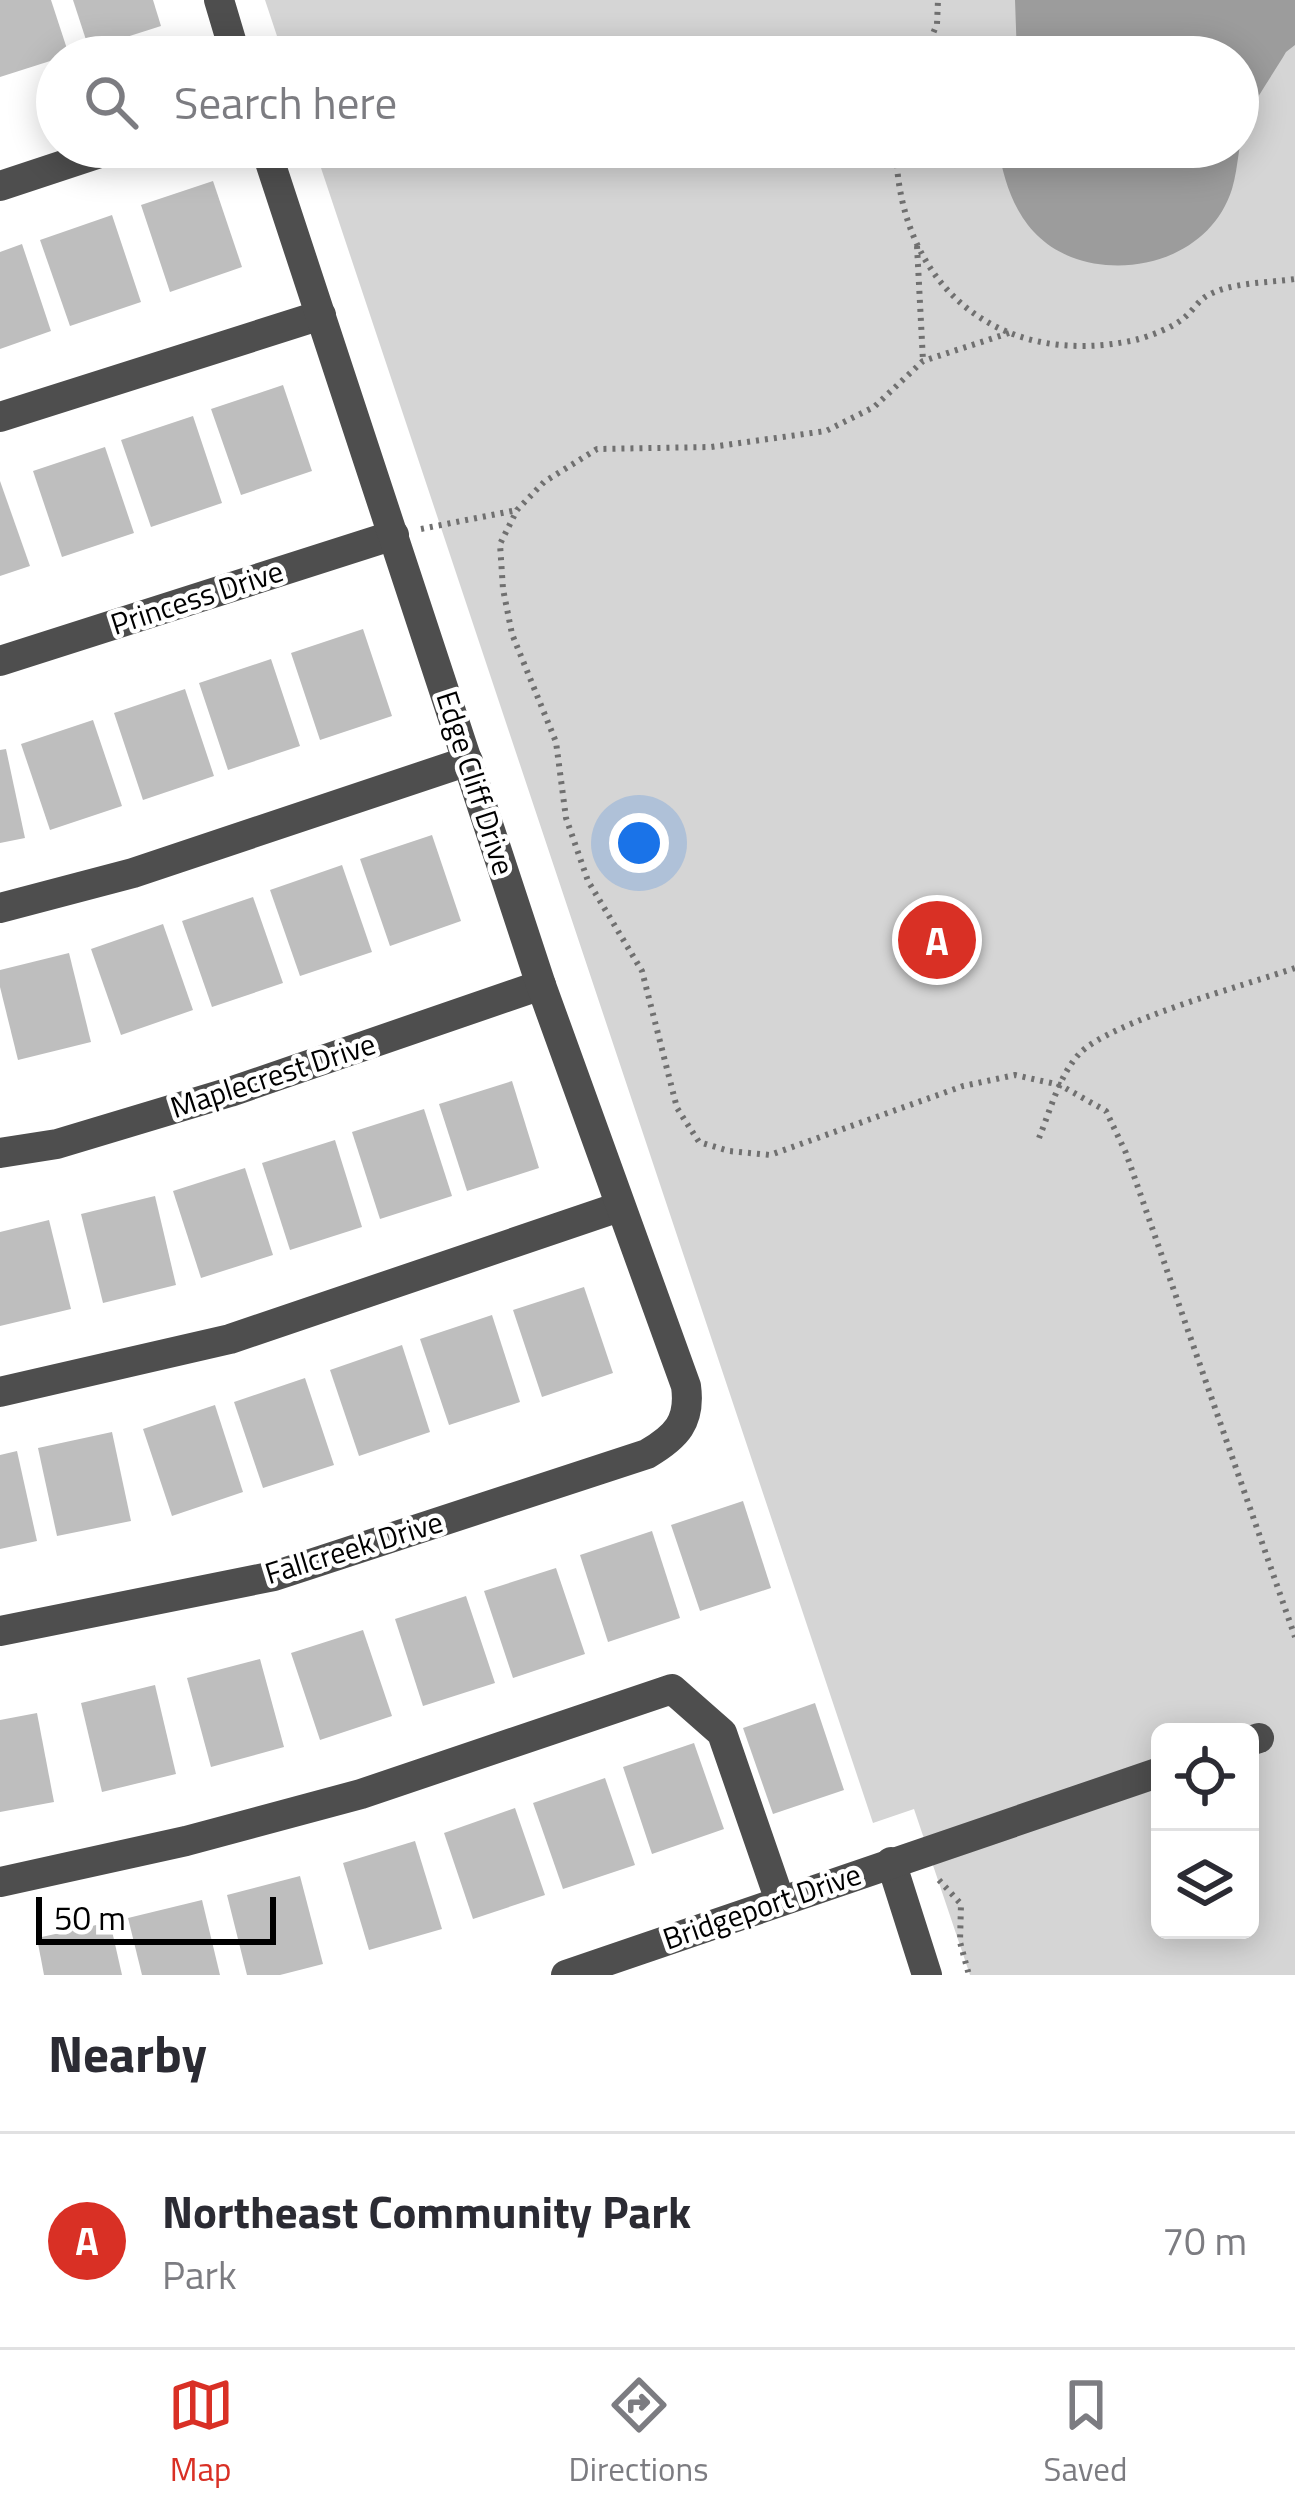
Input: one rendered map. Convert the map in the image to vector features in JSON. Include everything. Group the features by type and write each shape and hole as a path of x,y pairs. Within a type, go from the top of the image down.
{"street":[{"path":"219,0 230,36"},
{"path":"0,186 54,168"},
{"name":"Edge Cliff Drive","path":"272,168 542,985 686,1386 687,1418"},
{"path":"0,417 321,315"},
{"name":"Princess Drive","path":"0,661 394,535"},
{"path":"0,908 133,872 468,761"},
{"name":"Maplecrest Drive","path":"0,1154 57,1144 230,1093 542,985"},
{"path":"0,1392 230,1339 619,1207"},
{"name":"Fallcreek Drive","path":"0,1631 274,1576 647,1454 674,1436 687,1418"},
{"path":"0,1882 186,1841 361,1794 672,1689 722,1732 780,1901"},
{"name":"Bridgeport Drive","path":"566,1975 1151,1775"},
{"path":"891,1862 927,1975"}],"path":[{"path":"932,36 938,0"},
{"path":"897,168 910,235 945,286 980,321 1025,340 1080,345 1136,339 1180,322 1206,296 1295,279"},
{"path":"917,244 923,362"},
{"path":"1009,333 923,362 874,406 826,431 711,448 597,449 544,482 517,510 500,544 512,634 556,742 566,818 588,880 642,971 676,1108 699,1142 770,1155 963,1087 1015,1076 1060,1085 1106,1111 1126,1153 1294,1640"},
{"path":"394,535 517,510"},
{"path":"1039,1138 1060,1085 1078,1056 1106,1034 1295,968"},
{"path":"891,1862 936,1877 961,1904 960,1942 969,1975"}],"shaded area":[{"path":"265,0 1295,0 1295,1975 970,1975 914,1809 873,1823 321,168 1259,168 1259,36 277,36"},
{"path":"1015,0 1295,0 1295,45 1259,95 1259,36 1016,36"},
{"path":"1003,168 1236,168 1222,212 1206,231 1166,257 1119,266 1054,249 1029,226"}],"building":[{"path":"0,0 51,0 63,36 36,36 36,66 0,77"},
{"path":"73,0 153,0 161,26 130,36 85,36"},
{"path":"213,181 242,267 170,292 141,205"},
{"path":"112,215 141,302 70,326 40,240"},
{"path":"22,244 51,331 0,349 0,252"},
{"path":"283,385 312,471 241,495 211,409"},
{"path":"193,416 222,503 151,527 121,440"},
{"path":"105,447 134,533 62,557 33,471"},
{"path":"0,481 30,566 0,576"},
{"path":"363,629 392,716 320,740 291,653"},
{"path":"271,659 300,746 228,770 199,683"},
{"path":"185,689 214,776 143,800 114,713"},
{"path":"93,720 122,806 50,830 21,744"},
{"path":"6,749 25,838 0,843 0,750"},
{"path":"432,835 461,921 390,946 360,859"},
{"path":"342,865 372,952 300,976 270,890"},
{"path":"253,897 283,983 212,1007 182,921"},
{"path":"163,924 193,1010 121,1035 91,949"},
{"path":"69,953 91,1042 18,1060 0,970"},
{"path":"512,1081 539,1168 467,1191 439,1104"},
{"path":"424,1109 452,1196 380,1219 352,1132"},
{"path":"335,1140 362,1227 290,1250 262,1163"},
{"path":"245,1168 273,1255 201,1278 173,1191"},
{"path":"155,1196 176,1285 103,1303 81,1214"},
{"path":"49,1220 71,1309 0,1326 0,1232"},
{"path":"584,1287 613,1373 542,1397 513,1310"},
{"path":"492,1315 520,1402 449,1425 420,1339"},
{"path":"402,1345 430,1432 359,1456 330,1370"},
{"path":"305,1378 334,1465 263,1488 234,1402"},
{"path":"215,1405 243,1492 172,1516 143,1429"},
{"path":"112,1432 131,1521 57,1536 38,1448"},
{"path":"17,1451 37,1541 0,1549 0,1455"},
{"path":"743,1501 771,1588 700,1611 671,1525"},
{"path":"652,1531 680,1618 608,1642 580,1555"},
{"path":"556,1568 585,1654 513,1678 484,1591"},
{"path":"466,1596 495,1683 423,1706 395,1619"},
{"path":"363,1630 392,1716 320,1740 291,1653"},
{"path":"260,1659 284,1747 211,1767 187,1678"},
{"path":"155,1685 176,1774 102,1792 81,1703"},
{"path":"815,1703 844,1790 773,1814 743,1728"},
{"path":"37,1713 54,1802 0,1812 0,1720"},
{"path":"694,1743 724,1829 652,1854 623,1767"},
{"path":"605,1778 635,1865 563,1889 533,1803"},
{"path":"515,1808 545,1895 473,1919 444,1833"},
{"path":"415,1841 442,1929 369,1950 343,1863"},
{"path":"300,1876 323,1964 280,1975 247,1975 227,1895"},
{"path":"202,1900 220,1975 142,1975 128,1918"},
{"path":"110,1922 122,1975 44,1975 37,1938"}],"place":[{"name":"Northeast Community Park","path":"937,940"}]}
